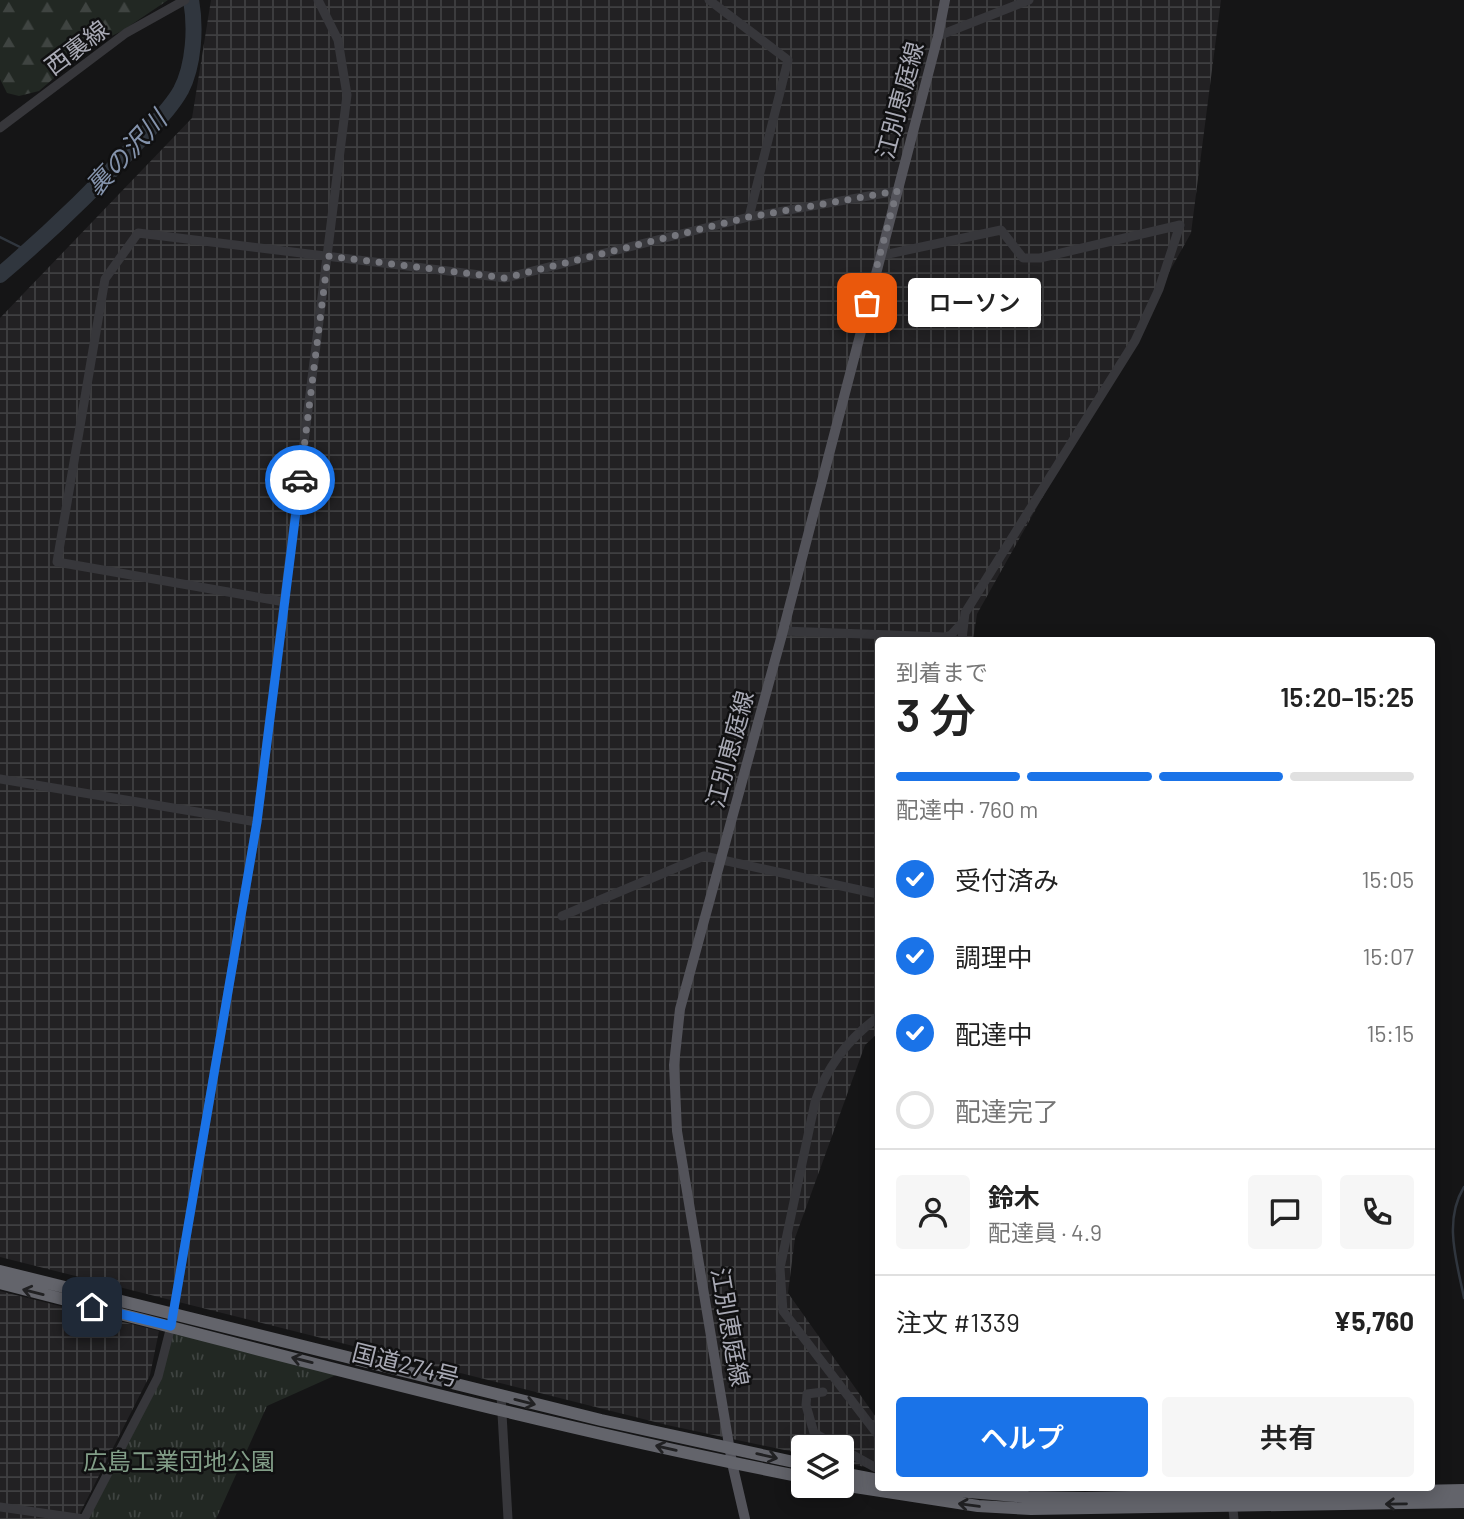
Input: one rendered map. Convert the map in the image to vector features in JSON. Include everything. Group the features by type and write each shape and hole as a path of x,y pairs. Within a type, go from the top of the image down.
{"highway":[{"name":"国道274号","path":"0,1271 172,1320"},
{"name":"国道274号","path":"0,1283 172,1320 732,1463 791,1475"},
{"name":"国道274号","path":"501,1402 601,1420 791,1462"},
{"path":"854,1475 875,1479"},
{"path":"854,1487 875,1490"},
{"path":"958,1491 1233,1507 1464,1490"},
{"path":"881,1491 978,1506 1031,1509 1464,1503"}],"main road":[{"name":"江別恵庭線","path":"745,1519 732,1463 677,1131 674,1065 680,1009 783,631 938,36 945,0"}],"street":[{"path":"0,1507 84,1519 158,1377 172,1320 257,822 348,95 338,40 318,0"},
{"path":"709,0 788,60 749,217"},
{"path":"938,36 1029,0"},
{"name":"西裏線","path":"0,128 126,33 182,2"},
{"path":"285,602 57,562 105,279 138,233 505,278 749,217 897,191"},
{"path":"879,256 1001,230 1023,258 1040,258 1180,225 1159,289 1135,341 965,613 962,637"},
{"path":"783,631 945,637 951,635 964,621"},
{"path":"0,779 257,822"},
{"path":"562,916 704,856 875,893"},
{"path":"875,1020 834,1060 821,1083 780,1268 783,1311 875,1431"},
{"path":"817,1435 814,1433 809,1414 807,1394 823,1392"},
{"path":"501,1402 508,1519"},
{"path":"854,1456 875,1467"}],"shaded area":[{"path":"211,0 1221,0 1191,233 977,614 973,637 875,637 875,1036 865,1045 795,1238 788,1293 875,1416 875,1469 854,1465 854,1435 791,1435 791,1451 667,1425 0,1257 0,318 192,118"},
{"path":"0,1291 159,1331 150,1375 77,1519 0,1519"}],"green space":[{"path":"0,0 168,0 122,31 91,46 39,91 19,96 7,93 0,79"},
{"name":"広島工業団地公園","path":"171,1326 345,1371 267,1406 216,1519 84,1519 158,1377"}],"waterway":[{"name":"裏の沢川","path":"0,275 87,195 177,97 191,58 191,0"},
{"path":"0,237 28,251"},
{"path":"1464,1187 1454,1214 1453,1228 1455,1256 1464,1298"}],"way so far":[{"path":"300,480 328,256 505,278 749,217 897,191 867,303"}],"place":[{"name":"ローソン","path":"867,303"}],"route":[{"path":"92,1307 171,1326 257,822 300,480"}]}
